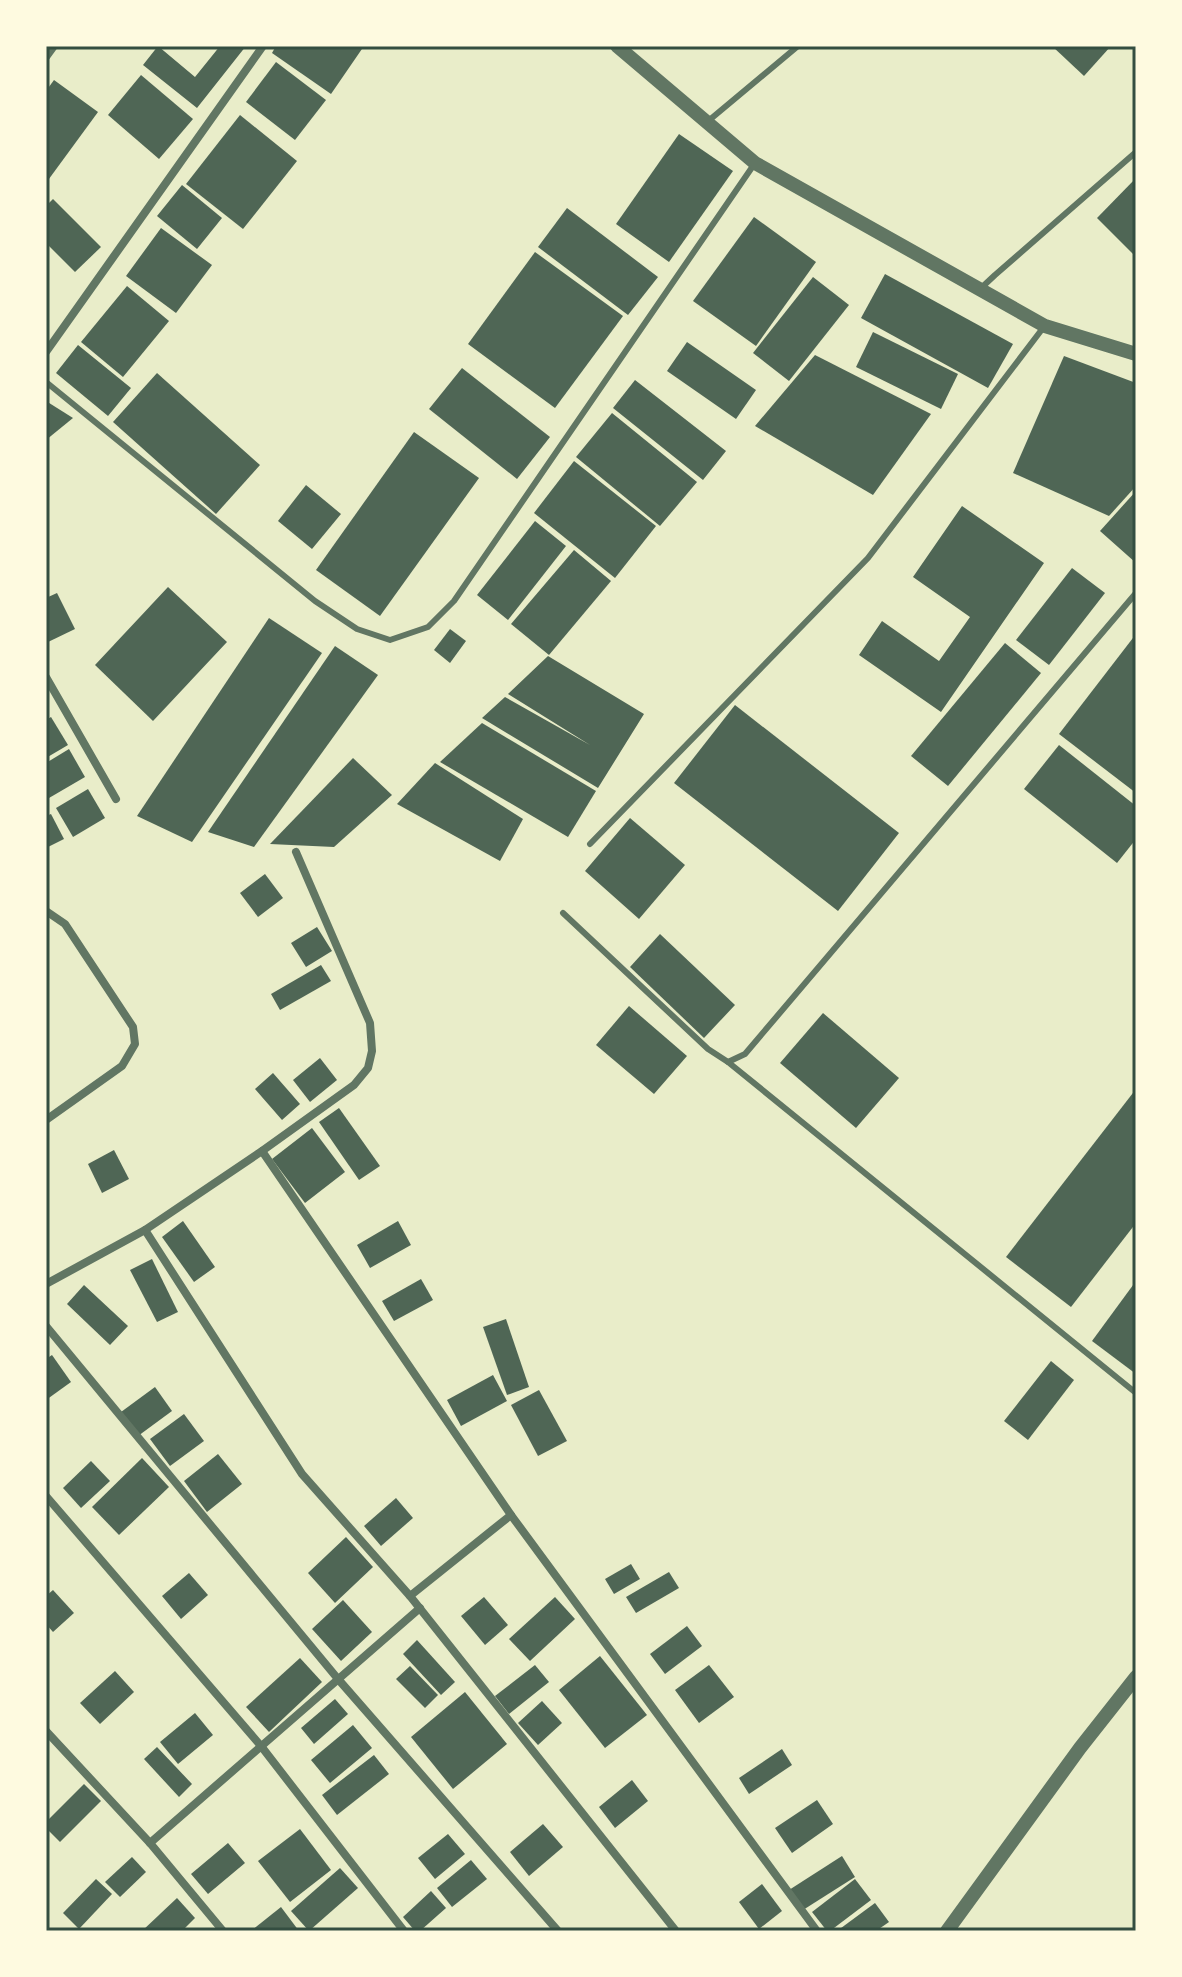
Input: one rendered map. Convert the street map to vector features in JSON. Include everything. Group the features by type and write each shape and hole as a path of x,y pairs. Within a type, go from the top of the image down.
{"street":[{"path":"46,57 54,46"},
{"path":"46,352 263,46"},
{"path":"617,46 755,163 1045,326 1136,354"},
{"path":"46,677 116,799"},
{"path":"46,1284 145,1230 354,1085 368,1068 372,1051 370,1023 296,852"},
{"path":"46,911 65,924 133,1027 135,1044 122,1066 46,1120"},
{"path":"262,1151 511,1515 817,1931"},
{"path":"145,1230 302,1474 420,1608 676,1931"},
{"path":"46,1326 338,1679 558,1931"},
{"path":"46,1496 261,1746 404,1931"},
{"path":"410,1596 511,1515"},
{"path":"150,1843 420,1608"},
{"path":"948,1930 1080,1748 1136,1677"},
{"path":"46,1731 150,1843 223,1931"}],"lane":[{"path":"707,122 798,46"},
{"path":"980,289 1136,152"},
{"path":"46,382 315,601 357,629 390,640 428,627 454,601 755,163"},
{"path":"590,844 868,558 1045,326"},
{"path":"728,1062 745,1054 1136,593"},
{"path":"563,913 708,1049 1136,1393"}],"building":[{"path":"158,46 195,77 220,46 246,46 197,108 143,65"},
{"path":"276,46 364,46 331,94 272,53"},
{"path":"1052,46 1111,46 1084,76"},
{"path":"276,62 326,100 295,140 246,102"},
{"path":"141,75 193,119 159,159 108,115"},
{"path":"54,80 98,112 46,183 46,91"},
{"path":"240,115 297,161 243,229 186,184"},
{"path":"679,134 733,171 669,262 616,224"},
{"path":"1136,178 1136,257 1097,218"},
{"path":"182,185 222,218 197,249 157,216"},
{"path":"53,199 101,247 75,272 46,243 46,206"},
{"path":"567,208 658,277 628,315 538,247"},
{"path":"754,217 816,262 756,346 693,301"},
{"path":"161,228 212,265 176,313 126,276"},
{"path":"535,252 623,316 555,408 468,344"},
{"path":"885,274 1013,344 988,388 861,318"},
{"path":"813,277 849,305 789,381 753,353"},
{"path":"127,286 169,321 123,377 81,342"},
{"path":"873,332 958,374 941,409 856,367"},
{"path":"687,342 756,390 736,419 667,371"},
{"path":"78,345 131,388 108,416 56,373"},
{"path":"815,355 931,414 873,495 755,426"},
{"path":"1064,356 1136,383 1136,486 1109,516 1013,473"},
{"path":"462,368 550,437 517,479 429,409"},
{"path":"157,373 260,465 216,514 113,422"},
{"path":"635,380 726,451 703,480 613,408"},
{"path":"46,401 73,418 46,440"},
{"path":"612,413 697,482 660,526 576,457"},
{"path":"414,432 479,478 380,616 316,570"},
{"path":"574,461 656,526 615,578 534,513"},
{"path":"306,485 341,514 312,549 278,521"},
{"path":"1136,491 1136,563 1100,531"},
{"path":"962,506 1044,563 941,712 859,655 882,621 939,661 970,617 913,577"},
{"path":"535,521 566,546 508,620 477,595"},
{"path":"574,550 611,581 549,655 511,624"},
{"path":"1072,568 1105,593 1049,665 1016,640"},
{"path":"168,587 227,642 153,721 95,665"},
{"path":"57,593 75,629 46,643 46,598"},
{"path":"269,618 322,653 192,842 137,816"},
{"path":"450,629 466,641 450,663 434,650"},
{"path":"1136,634 1136,793 1059,734"},
{"path":"1005,643 1041,673 948,786 911,756"},
{"path":"335,646 378,675 254,847 208,832"},
{"path":"548,656 644,714 598,788 482,718 505,697 590,745 508,694"},
{"path":"735,705 899,833 838,911 674,783"},
{"path":"51,717 68,745 46,758 46,720"},
{"path":"482,723 596,791 568,837 440,762"},
{"path":"1059,745 1136,806 1136,839 1117,863 1024,789"},
{"path":"69,749 85,777 49,798 46,792 46,763"},
{"path":"353,758 392,795 334,847 270,844"},
{"path":"435,763 523,819 500,861 397,804"},
{"path":"88,789 105,818 73,837 56,808"},
{"path":"51,814 64,839 46,848 46,816"},
{"path":"630,818 685,865 639,919 585,871"},
{"path":"265,874 283,898 258,917 240,893"},
{"path":"317,927 332,951 306,967 291,943"},
{"path":"660,934 735,1005 704,1038 630,967"},
{"path":"321,965 331,981 280,1010 271,994"},
{"path":"629,1006 687,1056 654,1094 596,1045"},
{"path":"823,1013 899,1078 856,1128 780,1063"},
{"path":"320,1058 337,1080 310,1102 293,1080"},
{"path":"273,1073 300,1104 282,1120 255,1089"},
{"path":"1136,1089 1136,1223 1071,1307 1006,1257"},
{"path":"339,1108 380,1166 359,1180 319,1122"},
{"path":"312,1128 345,1172 305,1203 272,1159"},
{"path":"114,1150 129,1179 102,1193 88,1164"},
{"path":"183,1221 215,1267 194,1282 162,1237"},
{"path":"398,1221 411,1245 370,1268 357,1245"},
{"path":"152,1259 178,1312 157,1322 130,1270"},
{"path":"421,1279 433,1300 394,1321 382,1301"},
{"path":"1136,1281 1136,1374 1092,1341"},
{"path":"84,1285 128,1326 110,1345 67,1304"},
{"path":"506,1319 529,1387 507,1395 483,1327"},
{"path":"52,1355 71,1382 46,1400 46,1359"},
{"path":"1051,1361 1074,1380 1028,1440 1004,1421"},
{"path":"493,1375 507,1401 461,1426 447,1400"},
{"path":"155,1387 172,1411 138,1436 121,1412"},
{"path":"539,1390 567,1441 538,1456 511,1405"},
{"path":"184,1414 204,1441 170,1466 150,1439"},
{"path":"218,1454 242,1484 207,1512 184,1481"},
{"path":"142,1458 169,1487 119,1535 92,1507"},
{"path":"91,1461 110,1481 81,1508 63,1488"},
{"path":"396,1498 413,1518 381,1546 364,1526"},
{"path":"346,1537 373,1567 335,1603 308,1573"},
{"path":"631,1564 640,1579 614,1594 605,1579"},
{"path":"669,1572 679,1588 636,1613 626,1597"},
{"path":"189,1573 208,1595 181,1619 162,1596"},
{"path":"53,1590 74,1613 53,1632 46,1624 46,1596"},
{"path":"484,1597 508,1625 485,1645 461,1616"},
{"path":"555,1597 575,1619 530,1661 509,1639"},
{"path":"343,1600 372,1632 341,1661 312,1629"},
{"path":"687,1626 702,1646 665,1674 650,1654"},
{"path":"417,1640 455,1682 441,1695 403,1654"},
{"path":"600,1656 647,1715 605,1748 559,1690"},
{"path":"300,1658 322,1682 269,1732 246,1707"},
{"path":"535,1665 549,1682 509,1714 495,1696"},
{"path":"709,1665 734,1697 699,1723 675,1690"},
{"path":"410,1666 438,1695 425,1708 396,1679"},
{"path":"115,1671 134,1692 100,1724 80,1703"},
{"path":"465,1692 507,1744 453,1789 411,1737"},
{"path":"335,1699 348,1714 314,1744 301,1728"},
{"path":"542,1701 562,1723 538,1745 518,1723"},
{"path":"195,1713 213,1735 178,1764 160,1742"},
{"path":"353,1725 372,1748 330,1783 311,1760"},
{"path":"157,1747 192,1784 179,1797 144,1759"},
{"path":"782,1749 792,1765 749,1794 739,1778"},
{"path":"374,1755 389,1774 337,1815 322,1795"},
{"path":"632,1780 648,1801 615,1828 599,1807"},
{"path":"84,1784 101,1801 60,1842 46,1828 46,1822"},
{"path":"817,1800 833,1824 792,1853 775,1828"},
{"path":"543,1824 563,1847 529,1876 510,1852"},
{"path":"300,1829 331,1870 290,1902 258,1861"},
{"path":"448,1834 465,1854 435,1879 418,1858"},
{"path":"228,1843 245,1863 208,1894 191,1874"},
{"path":"842,1856 855,1877 803,1910 789,1890"},
{"path":"132,1857 146,1872 120,1897 105,1882"},
{"path":"471,1860 487,1879 452,1907 437,1888"},
{"path":"340,1868 358,1888 309,1931 291,1911"},
{"path":"96,1879 112,1894 79,1929 63,1913"},
{"path":"855,1879 871,1900 827,1931 812,1912"},
{"path":"762,1884 782,1911 759,1929 739,1902"},
{"path":"431,1891 446,1908 420,1931 415,1931 403,1917"},
{"path":"177,1898 195,1918 182,1931 142,1931"},
{"path":"875,1903 889,1922 876,1931 837,1931"},
{"path":"281,1907 299,1931 251,1931"}]}
